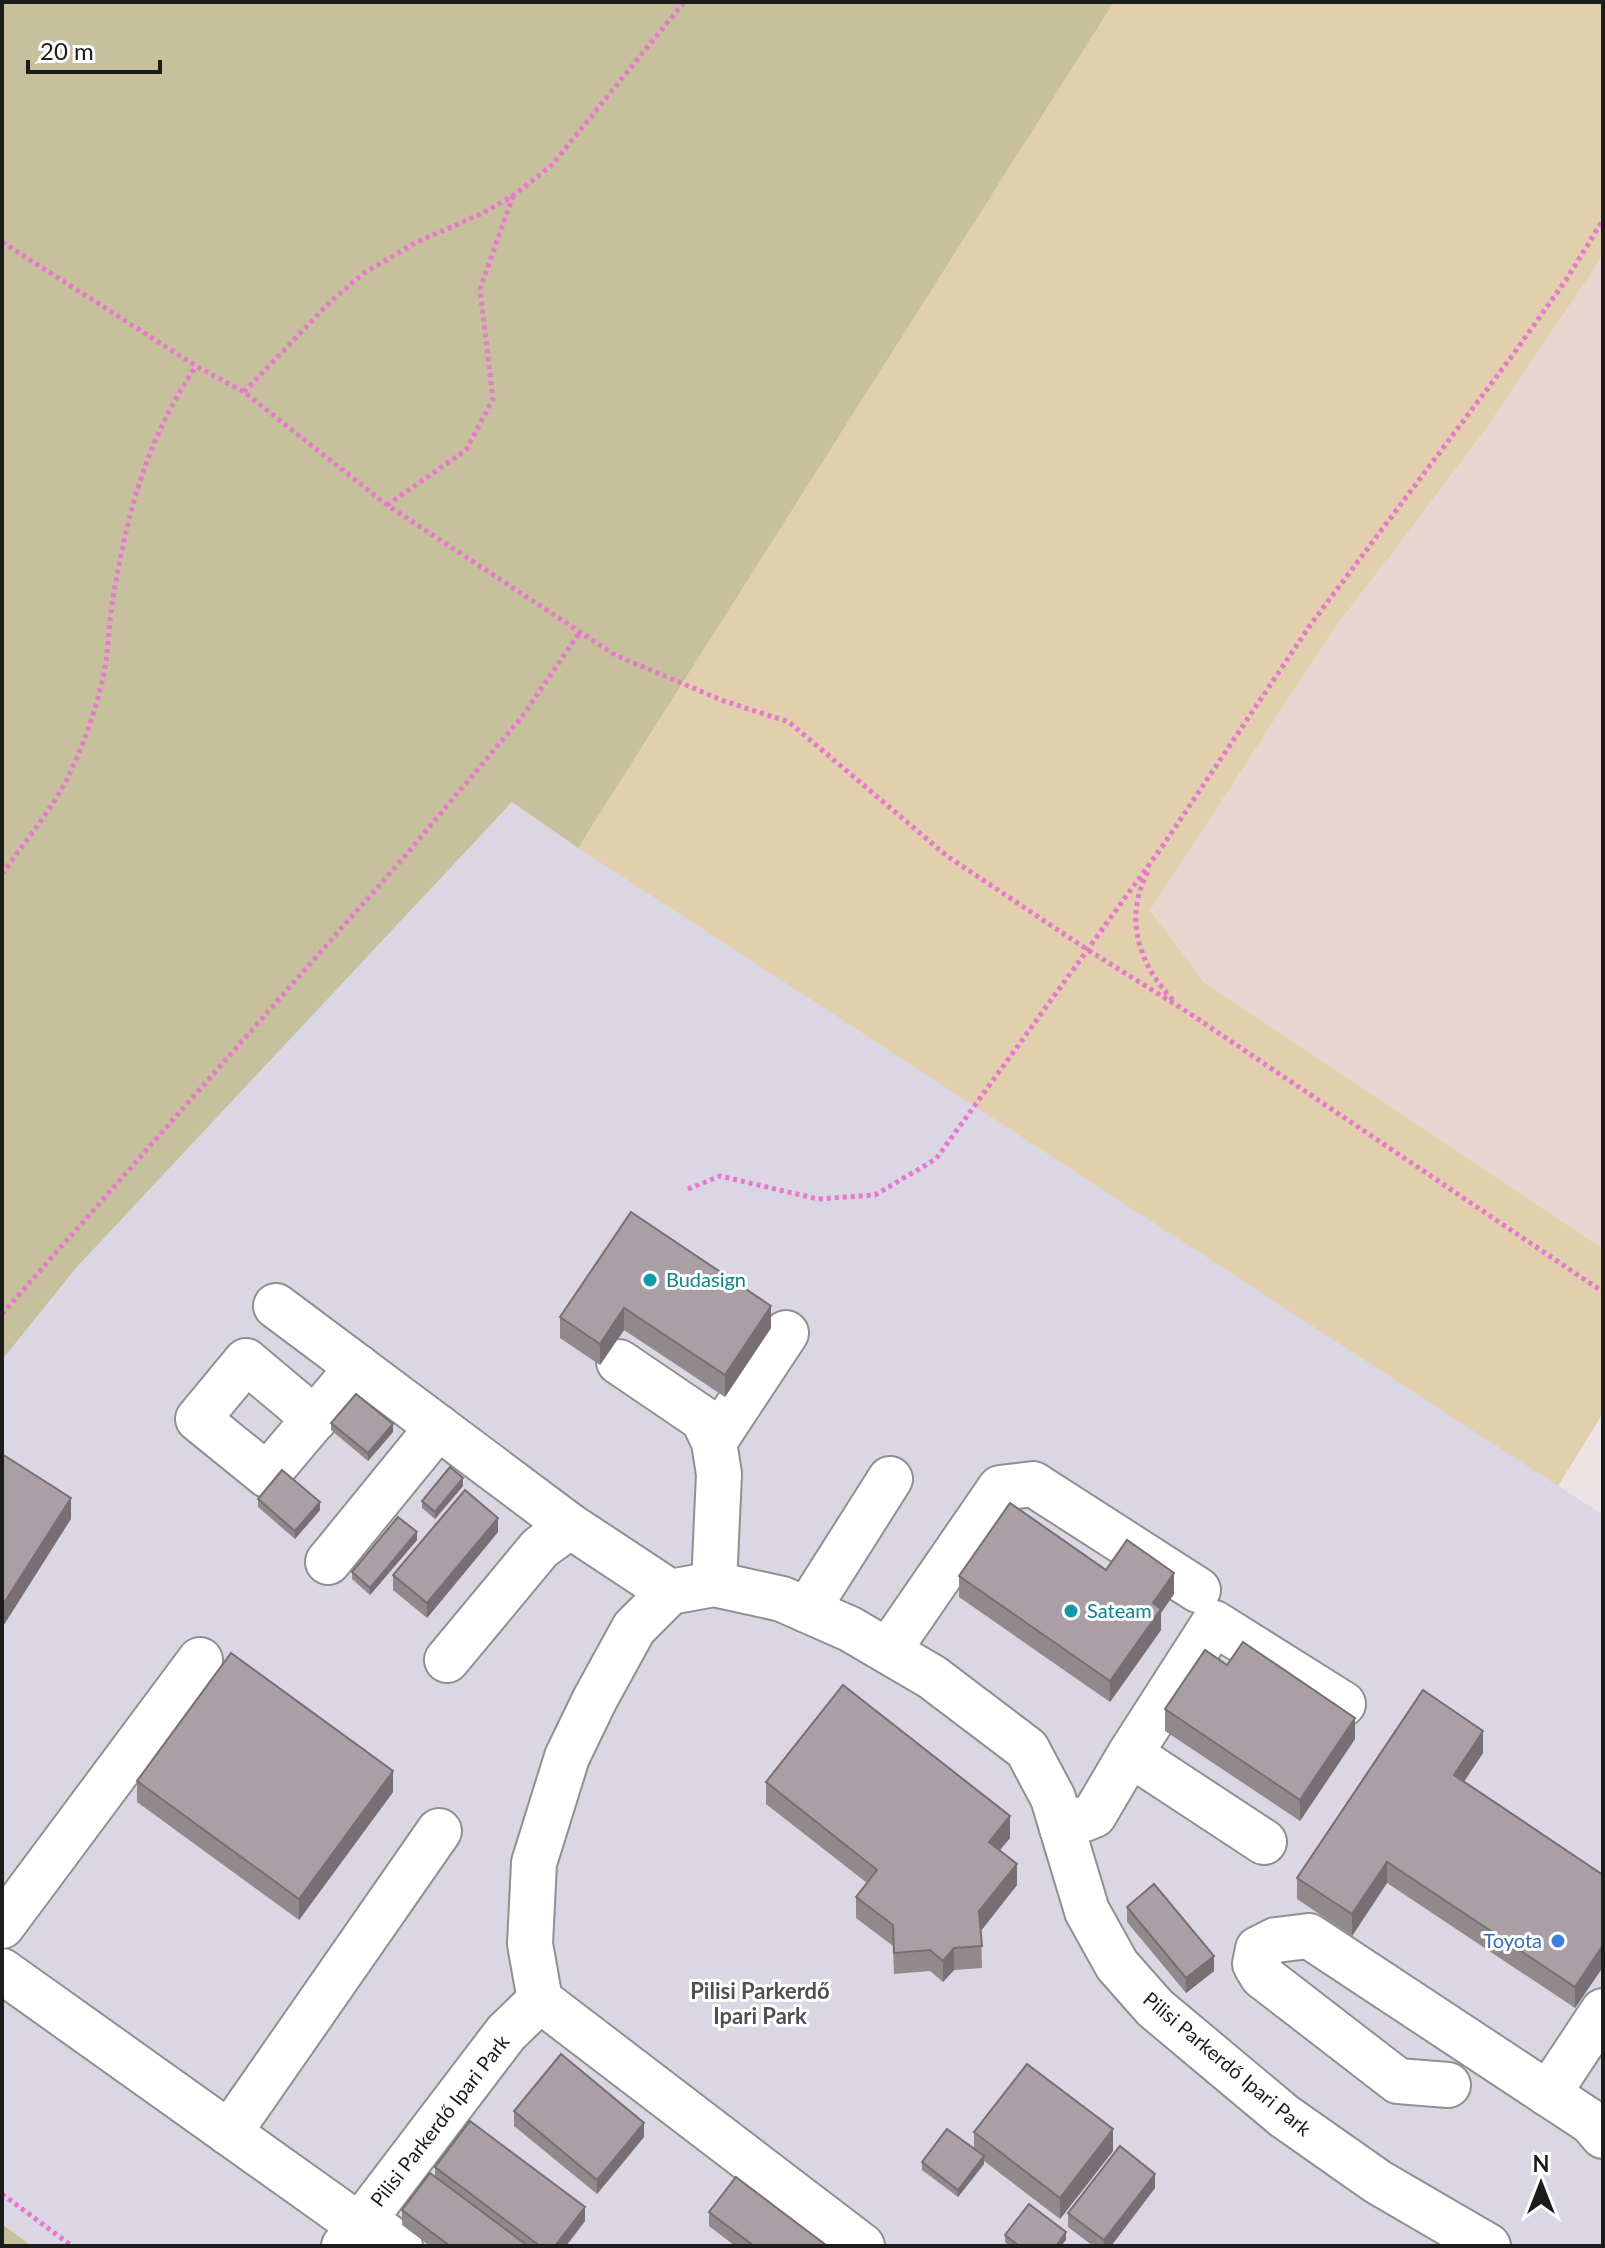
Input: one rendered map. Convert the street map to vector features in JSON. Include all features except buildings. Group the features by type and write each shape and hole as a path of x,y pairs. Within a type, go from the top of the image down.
{"lane":[{"path":"276,1306 570,1526 670,1592 634,1628 567,1757 534,1863 530,1944 540,2000 862,2246"},
{"path":"714,1442 786,1333"},
{"path":"619,1362 703,1419 714,1442 719,1474 714,1584"},
{"path":"315,1419 358,1367"},
{"path":"328,1562 438,1427"},
{"path":"807,1610 890,1479"},
{"path":"888,1651 1000,1488 1033,1484 1198,1590"},
{"path":"447,1660 540,1548 570,1526"},
{"name":"Pilisi Parkerdő Ipari Park","path":"670,1592 714,1584 782,1599 850,1629 932,1677 1027,1749 1053,1798 1087,1911 1117,1965 1155,2008 1284,2116 1378,2182 1488,2246"},
{"path":"1062,1828 1094,1815 1214,1623 1343,1704"},
{"path":"2,1926 200,1660"},
{"path":"1130,1754 1264,1842"},
{"path":"229,2133 439,1831"},
{"path":"1448,2085 1398,2081 1262,1976 1255,1964 1258,1949 1276,1940 1309,1936 1548,2094 1599,2121"},
{"path":"2,1971 229,2133 356,2230 400,2246"},
{"name":"Pilisi Parkerdő Ipari Park","path":"356,2230 506,2033 540,2000"},
{"path":"1548,2094 1603,2011"}],"path":[{"path":"244,392 331,301 364,273 415,243 483,213 514,195 551,166 684,2"},
{"path":"387,505 466,450 493,399 480,289 514,195"},
{"path":"688,1189 720,1176 818,1199 875,1195 936,1159 1164,844 1311,624 1566,280 1603,220"},
{"path":"2,242 196,366 244,392 387,505 615,655 710,695 789,722 947,856 1186,1011 1603,1292"},
{"path":"2,874 66,781 86,734 103,682 112,602 137,488 151,447 172,402 196,366"},
{"path":"2,1314 405,856 521,718 580,632"},
{"path":"1164,844 1139,892 1137,938 1146,965 1155,979 1186,1011"},
{"path":"2,2194 72,2246"}],"shaded area":[{"path":"2,2 1114,2 578,848 512,802 76,1268 2,1360"},
{"path":"1114,2 1603,2 1603,256 1480,437 1331,633 1150,910 1205,983 1603,1249 1603,1413 1558,1486 578,848"},
{"path":"1603,256 1603,1249 1205,983 1149,910 1331,633 1480,437"},
{"path":"512,802 578,848 1603,1515 1603,2246 32,2246 2,2223 2,1360 76,1268"},
{"path":"2,2224 32,2246 2,2246"}],"place":[{"name":"Budasign","path":"650,1280"},
{"name":"Sateam","path":"1071,1611"},
{"name":"Toyota","path":"1558,1941"}],"district":[{"name":"Pilisi Parkerdő Ipari Park","path":"760,2004"}]}
